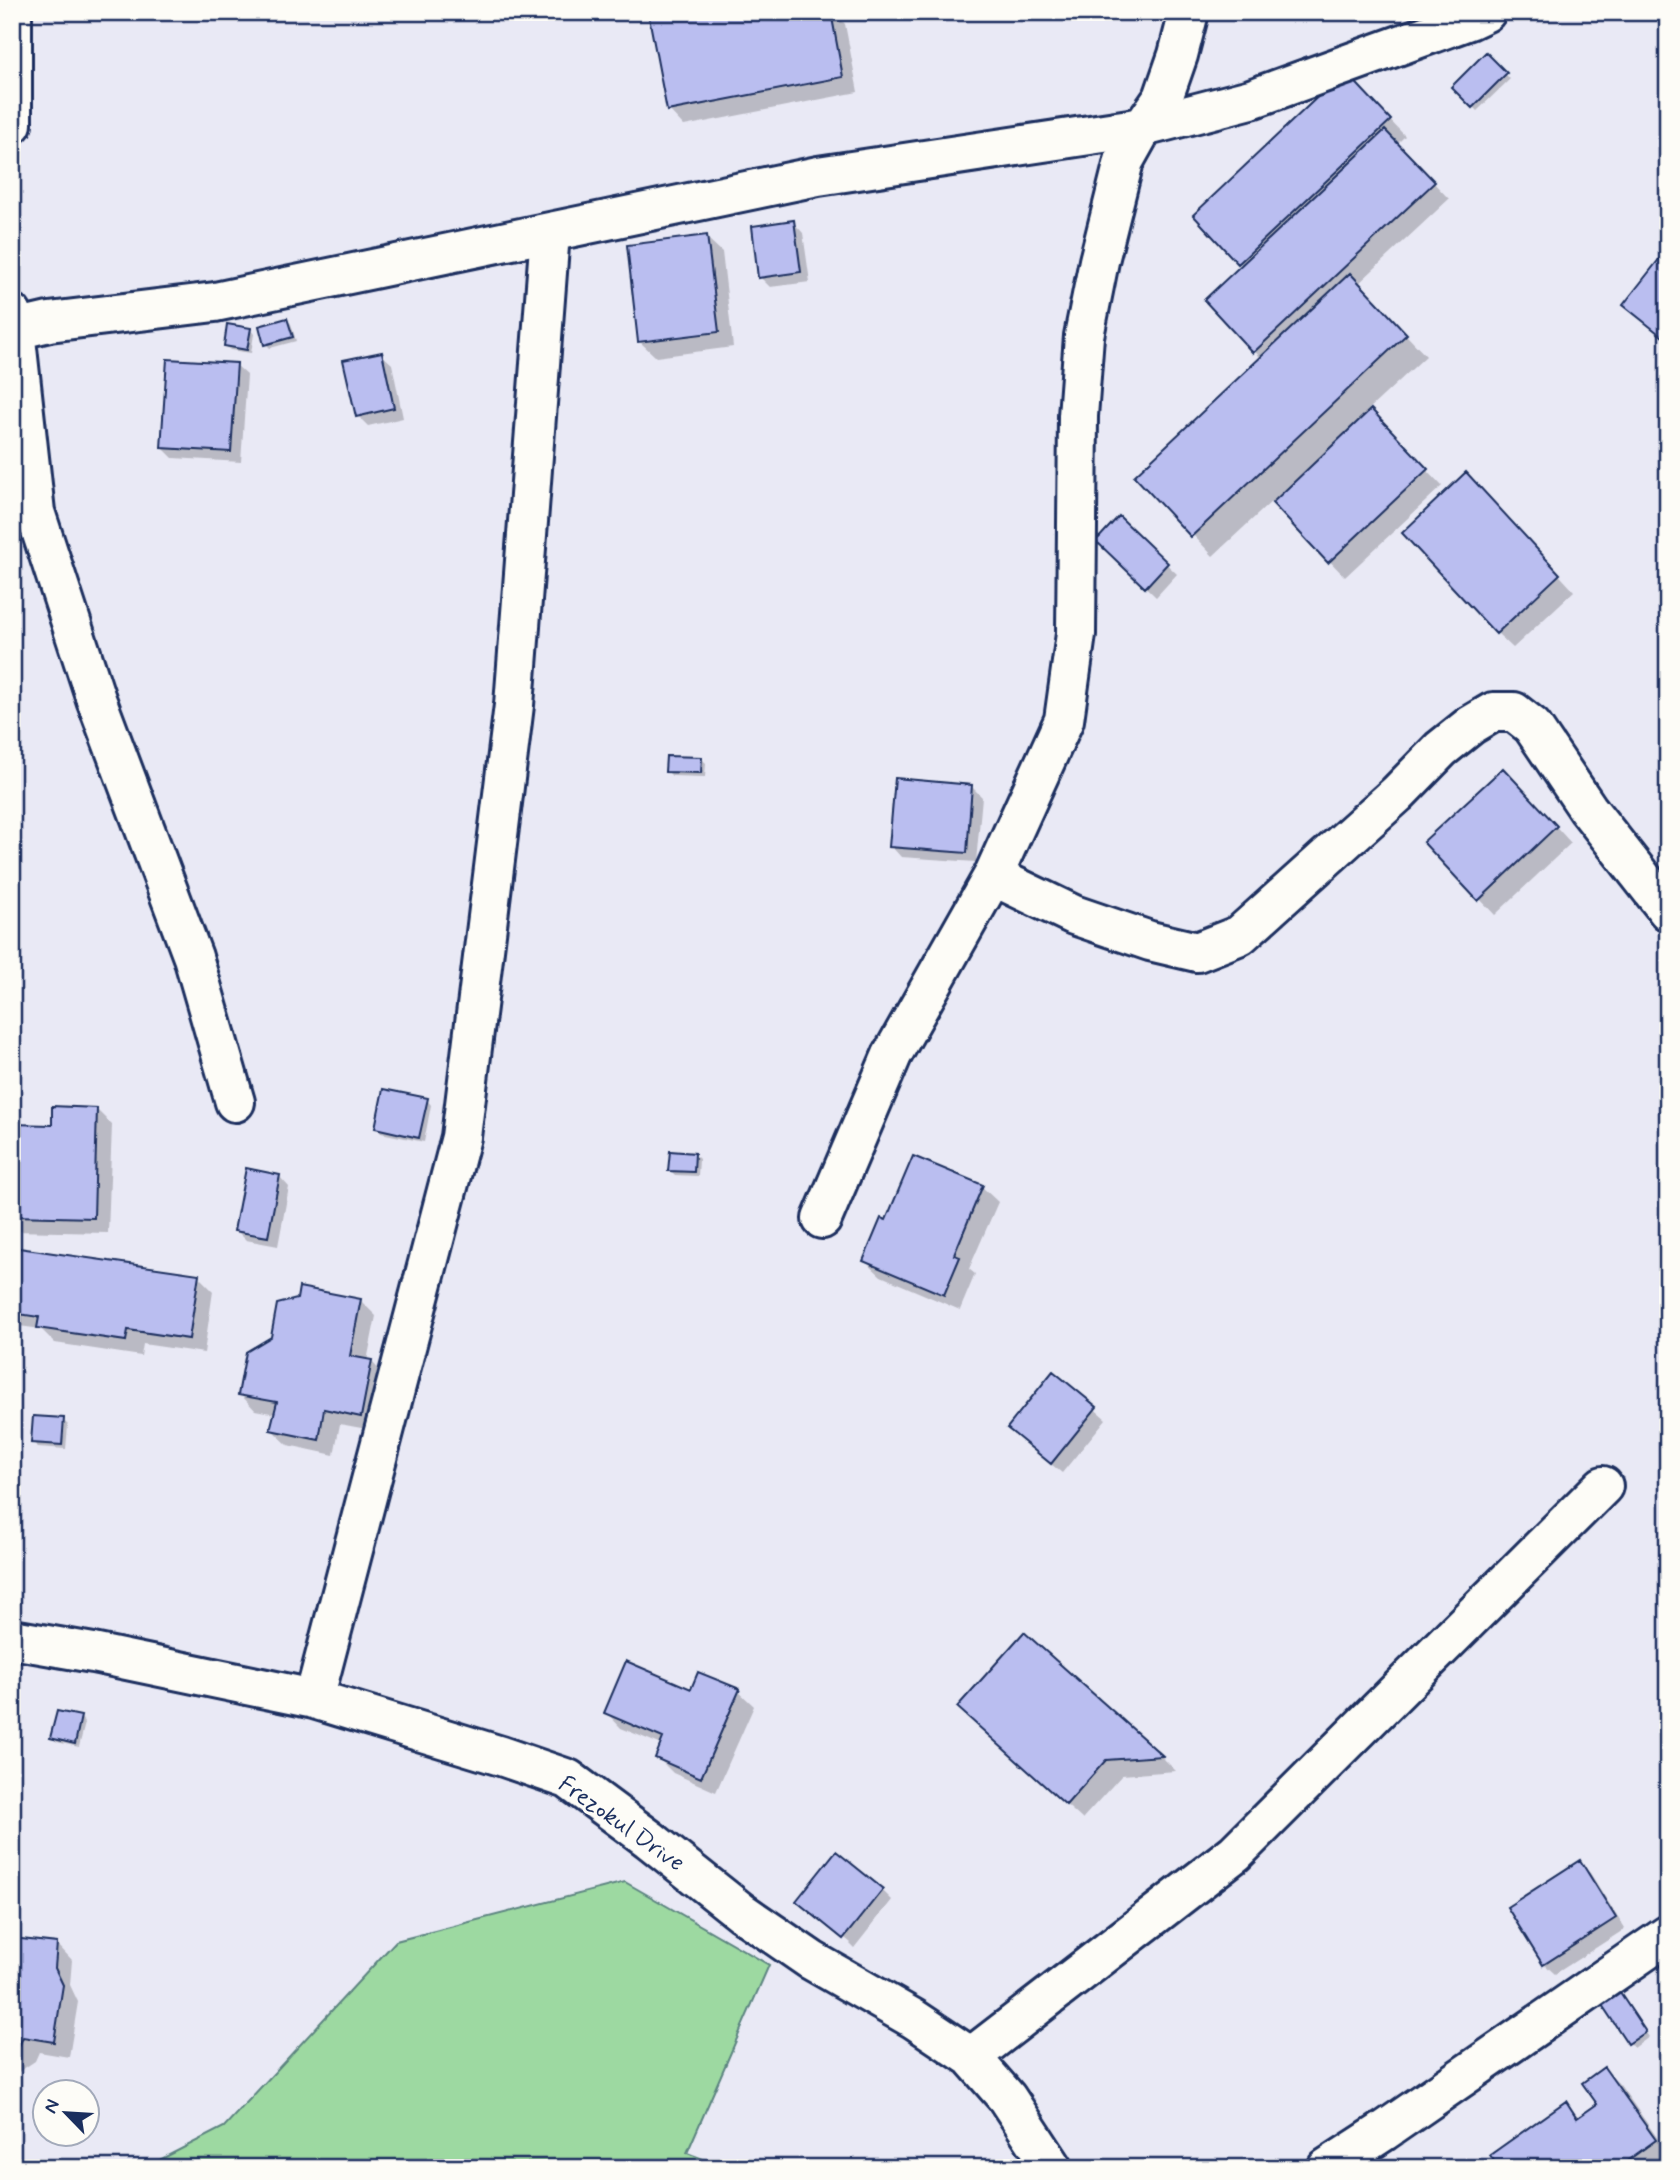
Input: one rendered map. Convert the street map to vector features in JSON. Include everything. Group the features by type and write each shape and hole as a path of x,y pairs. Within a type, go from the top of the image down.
{"street":[{"path":"12,12 12,124"},
{"path":"822,1219 891,1055 993,876 1064,720 1076,634 1076,475 1084,336 1124,161 1163,98 1189,12"},
{"path":"235,1102 193,957 96,699 35,512 13,322 49,322 215,302 818,176 1143,127 1251,99 1486,12"},
{"path":"314,1699 461,1137 514,705 550,233"},
{"path":"993,876 1074,915 1150,941 1197,952 1240,935 1397,794 1441,749 1471,725 1493,712 1514,712 1532,726 1588,808 1668,911"},
{"path":"971,2057 1236,1853 1603,1486"},
{"name":"Frezokul Drive","path":"12,1639 314,1699 568,1779 741,1912 801,1953 914,2019 971,2057 1007,2098 1053,2168"},
{"path":"1327,2168 1668,1935"}],"green space":[{"path":"625,1882 769,1965 687,2153 727,2168 144,2168 224,2127 396,1941"}],"building":[{"path":"648,12 831,12 843,77 667,111"},
{"path":"1486,52 1507,73 1472,108 1451,87"},
{"path":"1345,71 1391,120 1238,264 1193,215"},
{"path":"1385,130 1435,182 1253,353 1204,300"},
{"path":"794,220 801,272 758,278 752,226"},
{"path":"707,235 719,332 638,342 627,245"},
{"path":"1668,248 1668,341 1623,305"},
{"path":"1350,273 1407,334 1191,537 1134,476"},
{"path":"287,318 293,337 264,345 259,326"},
{"path":"227,324 251,328 247,350 224,346"},
{"path":"382,352 394,408 356,417 343,360"},
{"path":"167,359 237,363 231,452 161,448"},
{"path":"1371,409 1428,469 1328,563 1272,503"},
{"path":"1466,472 1560,574 1496,634 1402,533"},
{"path":"1119,516 1168,563 1145,588 1096,541"},
{"path":"666,756 702,757 701,773 665,772"},
{"path":"1503,768 1557,826 1478,901 1423,842"},
{"path":"895,778 972,785 967,853 889,847"},
{"path":"383,1089 428,1098 419,1138 375,1128"},
{"path":"52,1106 97,1108 94,1218 12,1216 12,1137 18,1137 12,1124 52,1125"},
{"path":"670,1151 695,1153 694,1172 668,1171"},
{"path":"913,1156 983,1185 954,1255 960,1257 944,1295 863,1261 881,1218 886,1220"},
{"path":"246,1168 280,1175 268,1237 234,1231"},
{"path":"12,1247 199,1274 189,1339 128,1330 126,1341 37,1328 39,1317 12,1313"},
{"path":"299,1287 361,1299 350,1356 372,1360 361,1417 324,1409 319,1440 270,1430 277,1402 238,1395 246,1352 271,1337 277,1304 297,1299"},
{"path":"1053,1371 1097,1407 1051,1464 1007,1428"},
{"path":"33,1416 64,1418 62,1445 31,1443"},
{"path":"1024,1632 1163,1756 1106,1760 1066,1805 957,1707"},
{"path":"626,1661 691,1689 698,1672 740,1689 701,1778 655,1758 663,1738 604,1713"},
{"path":"57,1711 81,1716 75,1744 50,1738"},
{"path":"836,1851 883,1889 843,1939 796,1901"},
{"path":"1580,1860 1616,1918 1543,1965 1507,1907"},
{"path":"12,1938 57,1943 55,1968 63,1985 54,2042 23,2037 19,2046 12,2051"},
{"path":"1618,1990 1646,2032 1628,2044 1600,2002"},
{"path":"1604,2067 1656,2140 1617,2168 1499,2168 1490,2155 1566,2101 1577,2118 1597,2104 1582,2083"}]}
